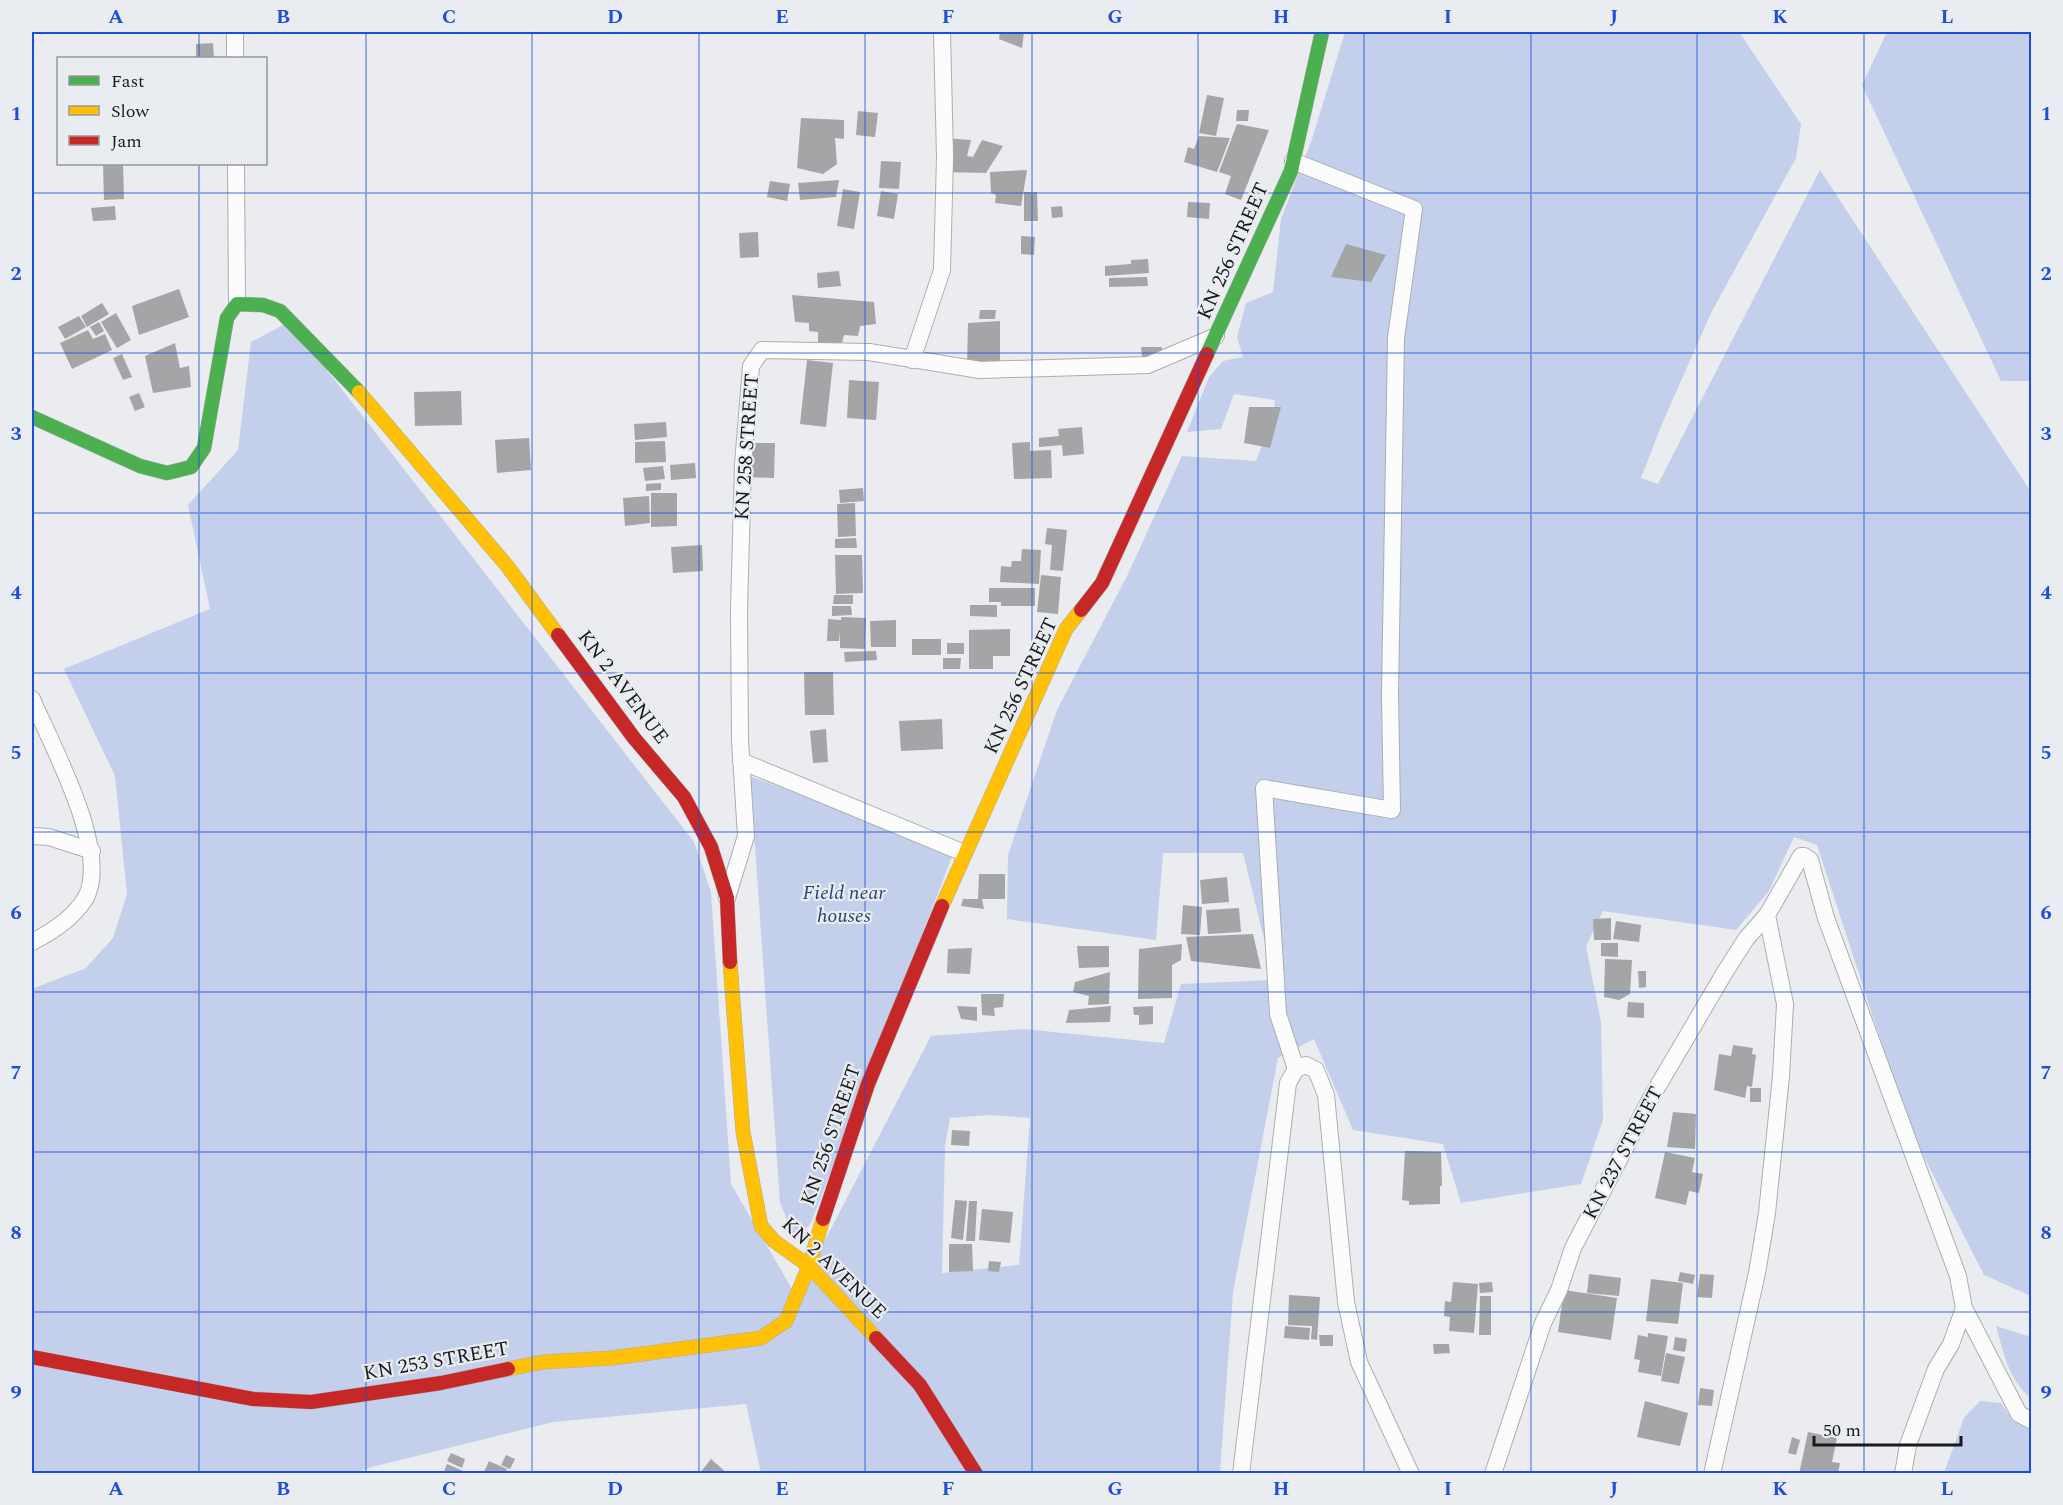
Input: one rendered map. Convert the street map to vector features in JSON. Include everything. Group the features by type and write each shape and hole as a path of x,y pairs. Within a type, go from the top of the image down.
{"street":[{"path":"235,32 235,57"},
{"path":"912,360 942,270 945,157 942,32"},
{"name":"KN 256 STREET","path":"809,1266 835,1176 868,1084 964,853 1066,629 1102,583 1216,336 1293,161 1322,32"},
{"path":"1293,161 1414,209 1396,338 1390,694 1392,810 1264,788 1278,1014 1296,1069"},
{"path":"32,417 140,466 167,473 191,468 204,448 227,318 237,304 236,165"},
{"name":"KN 2 AVENUE","path":"237,304 262,305 280,310 371,404 508,567 634,738 684,797 711,847 727,898 735,1044 753,1194 761,1226 774,1241 809,1266 921,1385 976,1473"},
{"name":"KN 258 STREET","path":"727,898 746,836 741,761 739,599 744,464 751,366 755,357 762,350 869,352 980,370 1148,365 1216,336"},
{"path":"32,699 70,789 92,851 93,874 85,898 68,918 32,942"},
{"path":"741,761 964,853"},
{"path":"32,836 49,837 92,851"},
{"name":"KN 237 STREET","path":"1493,1473 1544,1323 1559,1290 1573,1248 1664,1075 1746,939 1767,915 1800,856 1809,860 1826,918 1958,1276 1964,1308"},
{"path":"1712,1473 1757,1273 1767,1212 1781,1076 1785,1004 1767,915"},
{"path":"1241,1473 1288,1083 1296,1069 1306,1065 1316,1070 1326,1095 1346,1302 1359,1362 1411,1473"},
{"name":"KN 253 STREET","path":"32,1357 253,1399 310,1402 441,1383 543,1362 612,1358 761,1338 786,1320 809,1266"},
{"path":"1964,1308 2019,1414 2031,1421"},
{"path":"1903,1473 1908,1445 1936,1369 1950,1344 1964,1308"}],"green space":[{"path":"1345,32 1739,32 1801,124 1796,158 1711,313 1641,478 1658,484 1820,170 2031,492 2031,1296 1984,1275 1924,1157 1904,1112 1817,845 1794,837 1769,891 1736,930 1603,911 1586,946 1601,1022 1603,1120 1581,1184 1461,1203 1443,1144 1353,1130 1314,1039 1278,1058 1233,1292 1220,1473 761,1473 746,1404 553,1422 354,1473 32,1474 32,989 86,968 113,938 127,894 115,776 64,669 210,609 188,505 238,450 251,342 283,325 326,369 694,842 711,892 731,1184 796,1296 931,1036 1023,1029 1164,1043 1181,984 1274,980 1243,853 1163,853 1156,940 1007,919 1008,855 1057,710 1127,576 1182,456 1256,461 1273,418 1275,400 1234,394 1221,429 1187,432 1209,377 1223,361 1243,357 1237,337 1246,303 1273,292 1281,219 1312,139","holes":["989,1115 1030,1118 1019,1265 942,1273 945,1147 950,1118"]},
{"path":"1887,32 2031,32 2031,381 2001,381 1862,85"},
{"name":"Field near houses","path":"750,776 953,854 811,1223 795,1241 780,1202"},
{"path":"1996,1326 2031,1337 2031,1398 2023,1391 2012,1374"},
{"path":"1980,1401 2001,1403 2013,1421 2031,1431 2031,1473 1944,1473 1964,1418"}],"building":[{"path":"1000,32 1024,32 1022,48 999,39"},
{"path":"213,43 214,57 196,57 196,44"},
{"path":"1207,95 1224,98 1216,136 1199,133"},
{"path":"1237,110 1249,110 1248,121 1236,121"},
{"path":"858,111 878,113 875,137 856,135"},
{"path":"801,118 844,120 844,139 835,138 837,164 823,174 797,168"},
{"path":"1237,124 1269,130 1241,200 1225,194 1231,176 1219,172"},
{"path":"1199,136 1230,138 1217,172 1184,162 1188,147 1194,149"},
{"path":"944,138 971,140 967,156 973,157 982,140 1003,146 986,173 944,172"},
{"path":"881,161 901,162 899,189 879,188"},
{"path":"103,165 123,165 124,199 104,200"},
{"path":"1027,170 1021,206 995,203 996,195 991,193 990,172"},
{"path":"839,180 836,197 800,200 798,183"},
{"path":"770,181 790,184 787,201 767,197"},
{"path":"843,189 860,192 854,229 837,226"},
{"path":"881,191 898,194 894,219 877,216"},
{"path":"1024,192 1037,192 1038,221 1024,221"},
{"path":"1188,202 1210,203 1209,219 1187,217"},
{"path":"115,206 116,220 93,221 91,208"},
{"path":"1062,206 1063,217 1052,218 1051,207"},
{"path":"758,232 759,257 740,258 739,233"},
{"path":"1021,236 1035,237 1034,255 1021,254"},
{"path":"1346,244 1386,255 1371,282 1331,277"},
{"path":"1148,259 1149,273 1105,276 1105,266 1131,264 1131,260"},
{"path":"839,271 841,286 818,288 817,273"},
{"path":"1147,277 1148,286 1109,287 1109,278"},
{"path":"179,289 189,317 139,335 132,306"},
{"path":"792,295 874,302 876,324 860,326 858,336 844,335 841,347 818,347 818,332 809,331 809,323 795,322"},
{"path":"102,303 109,314 87,327 81,316"},
{"path":"980,310 996,310 995,319 979,319"},
{"path":"116,313 131,340 117,348 101,322"},
{"path":"79,316 86,327 65,339 58,327"},
{"path":"1000,321 1000,366 967,366 968,323"},
{"path":"99,322 104,331 96,336 90,327"},
{"path":"88,330 93,339 105,334 112,350 72,369 60,343"},
{"path":"175,343 180,368 189,366 191,387 153,393 145,356"},
{"path":"1141,347 1162,347 1162,355 1139,360 1142,356"},
{"path":"122,354 132,377 123,380 113,358"},
{"path":"807,360 833,363 826,427 800,424"},
{"path":"849,380 879,382 876,420 847,418"},
{"path":"461,391 462,425 415,426 414,392"},
{"path":"139,393 145,407 135,411 129,397"},
{"path":"1249,407 1281,407 1270,448 1244,443"},
{"path":"666,422 667,437 635,440 634,424"},
{"path":"1082,427 1084,454 1063,456 1062,445 1039,447 1039,438 1059,436 1058,429"},
{"path":"529,438 531,470 497,473 495,440"},
{"path":"665,441 666,462 635,463 635,442"},
{"path":"1030,442 1030,451 1051,450 1052,478 1014,479 1012,443"},
{"path":"753,443 775,443 774,478 743,477 746,462 752,460"},
{"path":"695,463 696,478 671,480 670,465"},
{"path":"663,466 665,479 645,481 643,468"},
{"path":"661,483 661,490 646,491 646,484"},
{"path":"863,488 864,501 840,503 839,490"},
{"path":"651,493 677,493 677,526 651,527"},
{"path":"649,496 650,523 625,526 623,498"},
{"path":"855,503 856,536 838,537 837,504"},
{"path":"1047,528 1067,530 1063,571 1050,570 1052,545 1045,544"},
{"path":"856,538 857,548 835,548 835,539"},
{"path":"702,545 703,571 673,573 671,547"},
{"path":"1022,549 1041,550 1039,584 1000,582 1001,566 1011,567 1012,561 1021,561"},
{"path":"835,555 862,555 863,593 836,594"},
{"path":"1041,575 1061,577 1058,614 1037,612"},
{"path":"989,588 1035,588 1035,606 1001,606 1001,602 989,602"},
{"path":"834,595 853,595 853,604 833,604"},
{"path":"970,605 997,605 997,617 970,616"},
{"path":"832,606 851,606 852,615 832,616"},
{"path":"841,617 866,618 865,649 840,648 840,631 839,641 827,641 828,619 841,620"},
{"path":"896,620 896,647 871,647 870,621"},
{"path":"1010,629 1010,656 993,656 993,669 969,669 969,630"},
{"path":"912,639 941,639 941,655 912,655"},
{"path":"947,643 964,643 964,654 947,654"},
{"path":"876,651 877,660 845,662 844,652"},
{"path":"943,658 961,658 960,669 943,669"},
{"path":"804,672 833,672 834,715 805,715"},
{"path":"942,719 943,749 901,751 899,721"},
{"path":"826,729 828,762 813,763 810,731"},
{"path":"979,874 1005,874 1005,899 982,899 984,909 961,906 963,899 978,899"},
{"path":"1227,877 1229,902 1202,904 1200,880"},
{"path":"1183,905 1202,907 1200,935 1181,934"},
{"path":"1239,908 1241,932 1208,934 1206,910"},
{"path":"1611,918 1611,940 1594,940 1593,919"},
{"path":"1616,921 1641,925 1639,942 1613,939"},
{"path":"1253,934 1261,969 1191,961 1186,937"},
{"path":"1601,943 1618,943 1618,957 1601,956"},
{"path":"1182,944 1181,960 1172,965 1172,998 1138,999 1139,949"},
{"path":"1077,946 1109,946 1109,967 1079,968"},
{"path":"972,948 970,974 947,973 948,949"},
{"path":"1605,959 1632,960 1630,994 1619,1000 1604,997"},
{"path":"1638,971 1646,971 1646,987 1639,988"},
{"path":"1110,972 1109,1004 1088,1005 1089,996 1073,992 1075,982"},
{"path":"981,994 1004,994 1003,1007 994,1008 995,1016 982,1015"},
{"path":"1628,1002 1644,1003 1644,1018 1627,1017"},
{"path":"957,1006 977,1007 977,1021 961,1019"},
{"path":"1111,1006 1110,1022 1066,1023 1069,1010"},
{"path":"1153,1006 1153,1024 1139,1025 1139,1015 1134,1015 1133,1007"},
{"path":"1733,1045 1753,1048 1752,1054 1756,1055 1752,1087 1747,1086 1745,1098 1714,1090 1719,1054 1731,1056"},
{"path":"1750,1088 1761,1088 1761,1102 1750,1102"},
{"path":"1673,1112 1696,1114 1695,1149 1667,1147"},
{"path":"952,1130 970,1131 969,1146 951,1145"},
{"path":"1405,1151 1441,1152 1440,1204 1409,1205 1409,1201 1402,1200"},
{"path":"1665,1152 1695,1158 1692,1172 1703,1174 1699,1193 1689,1191 1686,1205 1655,1198"},
{"path":"955,1200 967,1201 963,1240 951,1238"},
{"path":"969,1201 977,1201 975,1241 966,1241"},
{"path":"982,1209 1013,1212 1010,1243 979,1240"},
{"path":"949,1244 972,1244 973,1271 949,1272"},
{"path":"989,1261 1001,1262 999,1272 988,1271"},
{"path":"1680,1272 1695,1275 1693,1284 1678,1281"},
{"path":"1589,1274 1621,1278 1619,1296 1587,1293"},
{"path":"1700,1274 1714,1275 1712,1298 1697,1297"},
{"path":"1651,1279 1683,1283 1678,1324 1646,1321"},
{"path":"1453,1282 1478,1284 1474,1333 1449,1331 1450,1317 1444,1316 1445,1301 1451,1302"},
{"path":"1492,1282 1493,1292 1480,1293 1479,1283"},
{"path":"1564,1290 1617,1298 1611,1340 1558,1332"},
{"path":"1289,1295 1320,1297 1317,1340 1311,1339 1312,1326 1288,1325"},
{"path":"1480,1296 1491,1296 1491,1335 1479,1335"},
{"path":"1285,1326 1310,1328 1309,1340 1284,1338"},
{"path":"1648,1333 1668,1336 1661,1376 1638,1372 1640,1360 1634,1359 1638,1335 1648,1337"},
{"path":"1319,1335 1333,1335 1333,1346 1320,1346"},
{"path":"1675,1337 1687,1339 1685,1352 1673,1350"},
{"path":"1433,1344 1449,1344 1450,1353 1434,1354"},
{"path":"1666,1353 1685,1357 1679,1384 1661,1381"},
{"path":"1700,1388 1714,1390 1712,1406 1698,1405"},
{"path":"1645,1401 1688,1413 1680,1446 1637,1437"},
{"path":"1808,1432 1837,1438 1832,1462 1840,1463 1838,1474 1799,1474"},
{"path":"1792,1437 1800,1440 1796,1455 1788,1453"},
{"path":"451,1453 465,1459 462,1468 447,1461"},
{"path":"506,1455 515,1459 510,1469 501,1465"},
{"path":"711,1459 728,1474 700,1473"},
{"path":"489,1461 507,1469 505,1474 483,1474"},
{"path":"447,1464 463,1471 462,1474 443,1474"}],"traffic: fast":[{"path":"1207,354 1291,171 1322,32"},
{"path":"32,417 140,466 167,473 191,467 204,448 227,318 237,304 263,305 280,311 359,392"}],"traffic: slow":[{"path":"359,392 508,567 558,635"},
{"path":"942,906 1066,629 1081,610"},
{"path":"730,962 743,1132 761,1226 774,1241 809,1266 876,1338"},
{"path":"508,1369 543,1362 612,1358 761,1338 786,1321 809,1266 823,1219"}],"traffic: jam":[{"path":"1081,610 1102,583 1207,354"},
{"path":"558,635 634,738 684,797 711,847 727,898 730,962"},
{"path":"823,1219 868,1084 942,906"},
{"path":"876,1338 920,1385 976,1474"},
{"path":"32,1357 253,1399 311,1402 441,1383 508,1369"}]}
